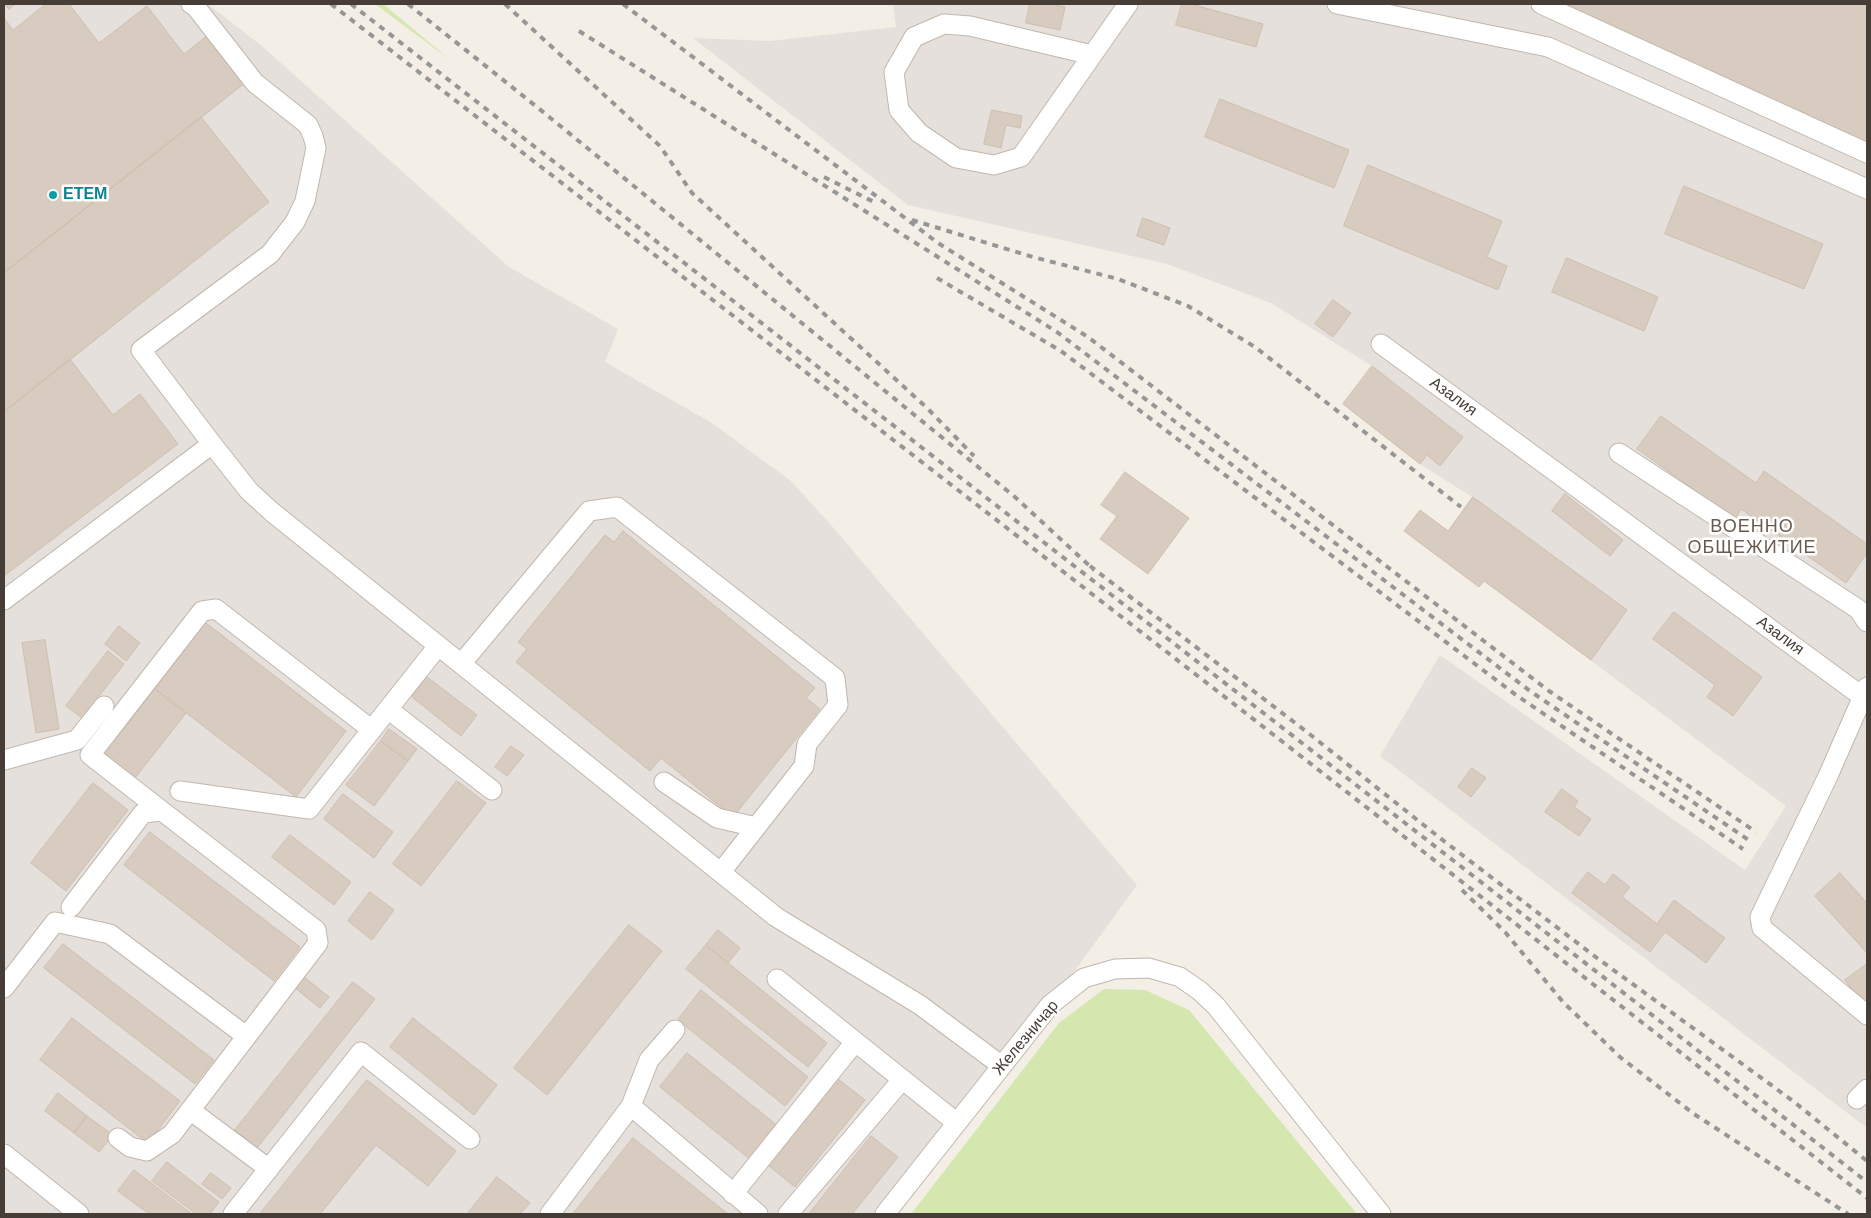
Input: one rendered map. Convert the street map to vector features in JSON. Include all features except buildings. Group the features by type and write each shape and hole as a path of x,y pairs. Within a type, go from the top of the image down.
{"street":[{"path":"190,4 195,6 255,83 308,125 316,148 305,201 295,222 270,254 141,350 212,444 249,491 266,507 776,916 920,1005 1002,1066"},
{"path":"1092,55 970,26 944,24 914,38 894,72 899,110 919,133 956,158 994,165 1021,157 1128,4"},
{"path":"1336,4 1548,47 1867,190"},
{"path":"1540,4 1867,152"},
{"name":"Азалия","path":"1381,344 1865,692 1828,776 1760,917 1760,922 1762,928 1867,1015"},
{"path":"4,600 212,444"},
{"path":"1619,453 1858,609 1867,622"},
{"path":"461,664 589,510 617,507 835,678 838,705 807,744 804,766 721,872"},
{"path":"118,1138 130,1147 147,1151 172,1134 318,943 316,930 90,755 202,611 216,609 372,730"},
{"path":"180,791 309,810 438,646"},
{"path":"4,760 77,740 104,706"},
{"path":"388,709 492,790"},
{"path":"664,782 717,818 756,828"},
{"path":"70,907 143,813 162,811"},
{"path":"4,988 55,922 110,934 246,1036"},
{"name":"Железничар","path":"886,1214 1050,1005 1084,978 1115,969 1149,968 1180,977 1200,991 1216,1006 1381,1214"},
{"path":"777,979 957,1124"},
{"path":"550,1214 631,1106 649,1060 675,1030"},
{"path":"733,1194 855,1042"},
{"path":"233,1214 361,1052 470,1139"},
{"path":"788,1214 902,1080"},
{"path":"631,1106 758,1214"},
{"path":"190,1110 269,1169"},
{"path":"4,1154 79,1214"}],"shaded area":[{"path":"4,4 208,4 263,47 509,267 618,329 605,362 712,423 791,481 831,525 1137,885 1050,1005 885,1214 4,1214"},
{"path":"893,4 1867,4 1867,1128 1380,756 1440,655 1745,870 1786,806 1484,581 1479,587 1404,531 1420,510 1448,530 1472,497 1420,464 1343,404 1372,366 1271,303 1167,264 908,205 693,38 770,41 896,27"}],"green space":[{"path":"375,4 383,4 449,59"},
{"path":"1104,989 1145,990 1189,1010 1357,1214 911,1214 1059,1023"}],"railway":[{"path":"331,4 1270,732 1867,1198"},
{"path":"351,4 1867,1182"},
{"path":"408,4 1015,497 1094,570"},
{"path":"505,4 660,146 692,193 927,408 974,456"},
{"path":"623,4 938,243 1088,337 1549,691 1756,832"},
{"path":"579,31 1057,332 1530,691 1750,841"},
{"path":"824,177 876,203"},
{"path":"912,220 1033,257 1118,279 1188,306 1255,347 1461,507"},
{"path":"937,278 1061,351 1516,695 1743,849"},
{"path":"1090,566 1307,732 1440,838 1597,958 1793,1101 1867,1161"},
{"path":"1462,890 1505,932 1563,1002 1620,1057 1694,1114 1848,1214"}],"place":[{"name":"ЕТЕМ","path":"53,195"}],"district":[{"name":"ВОЕННО ОБЩЕЖИТИЕ","path":"1752,537"}]}
